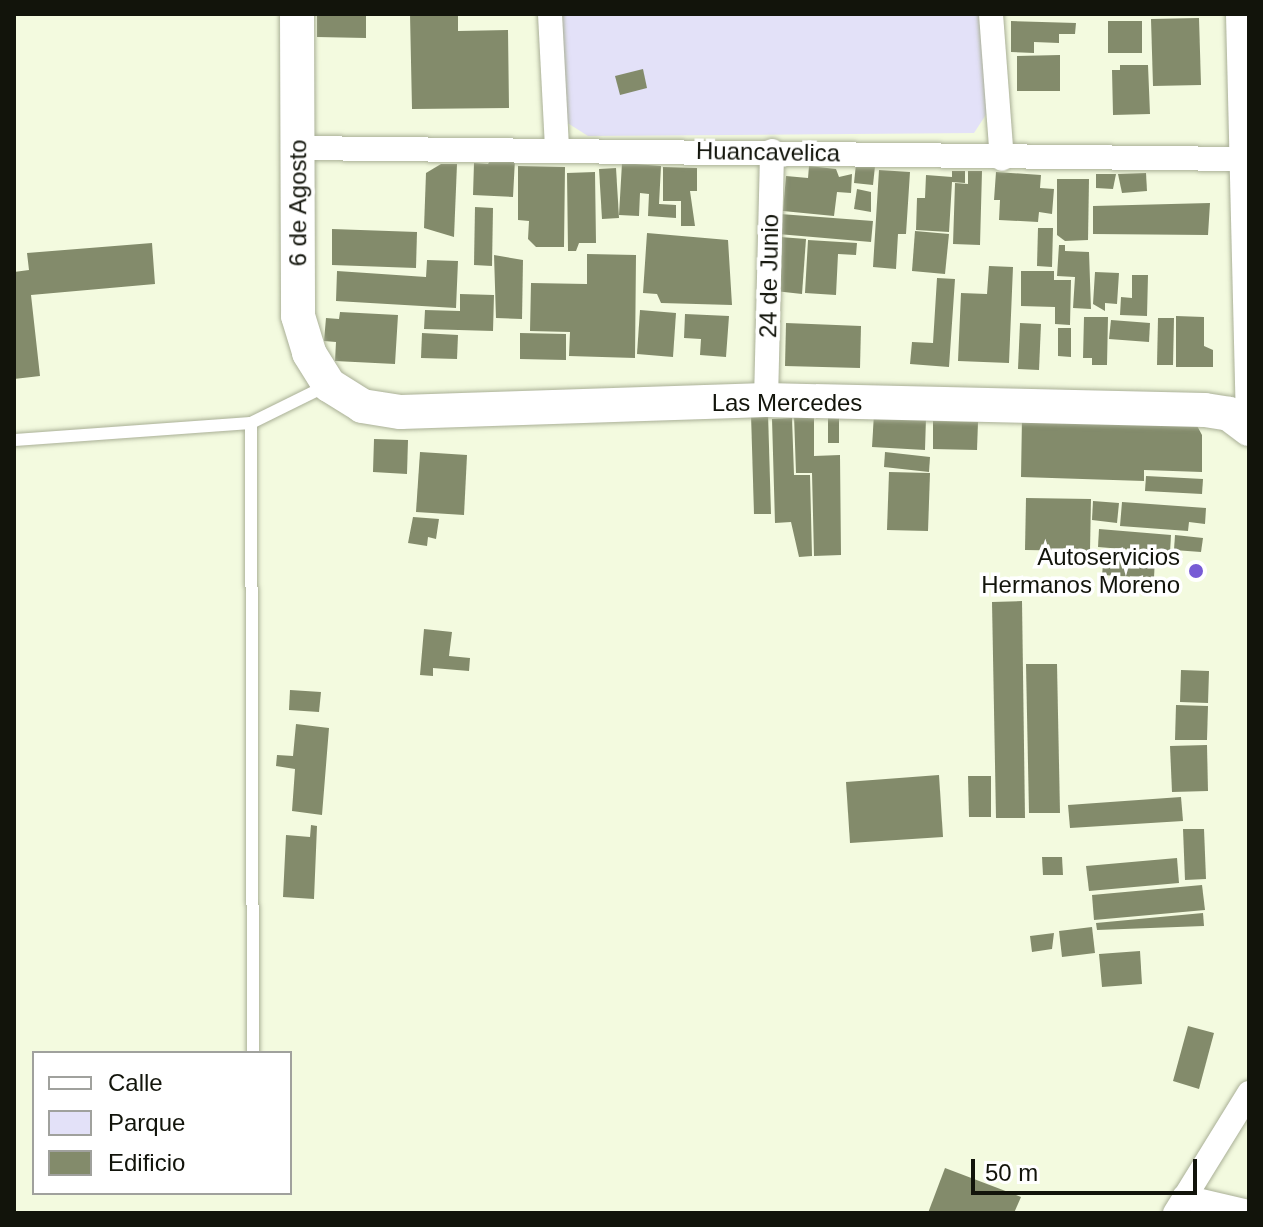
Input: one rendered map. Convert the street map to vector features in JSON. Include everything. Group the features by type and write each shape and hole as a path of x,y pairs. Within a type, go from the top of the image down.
{"street":[{"name":"6 de Agosto","path":"297,14 298,316 309,353 329,385"},
{"path":"550,14 557,149"},
{"path":"991,14 1002,159"},
{"path":"1238,14 1245,48 1238,159 1248,428"},
{"name":"Huancavelica","path":"299,148 772,151 1002,159 1238,159"},
{"name":"24 de Junio","path":"766,400 772,151"},
{"name":"Las Mercedes","path":"329,385 362,406 401,412 766,400 1205,410 1229,414 1248,428"},
{"path":"1249,1093 1180,1205 1249,1212"}],"lane":[{"path":"14,440 251,423 329,385"},
{"path":"251,423 253,1051"}],"green space":[{"path":"561,14 983,14 987,113 974,133 588,136 566,122"}],"building":[{"path":"317,14 366,14 366,38 317,37"},
{"path":"410,14 458,14 458,31 508,30 509,108 412,109"},
{"path":"1199,18 1201,85 1153,86 1151,19"},
{"path":"1011,21 1076,23 1075,34 1059,34 1059,43 1034,42 1034,53 1011,52"},
{"path":"1108,21 1142,21 1142,53 1108,53"},
{"path":"1060,55 1060,91 1017,91 1017,56"},
{"path":"1120,65 1148,65 1150,114 1113,115 1112,70 1120,70"},
{"path":"643,69 647,88 620,95 615,76"},
{"path":"492,158 515,159 513,197 473,195 474,163 488,164"},
{"path":"622,163 661,166 659,204 676,205 676,218 648,216 649,194 640,193 639,216 619,215"},
{"path":"441,164 457,164 454,237 424,228 426,173"},
{"path":"856,164 875,166 873,185 854,183"},
{"path":"518,166 565,167 564,247 536,247 528,239 529,221 518,220"},
{"path":"809,166 836,169 839,177 852,174 851,193 837,192 834,216 783,211 786,176 808,178"},
{"path":"663,167 697,168 697,191 690,191 695,226 681,226 681,201 663,201"},
{"path":"616,168 619,218 602,219 599,169"},
{"path":"879,170 910,172 906,234 898,234 896,269 873,267"},
{"path":"952,171 965,171 965,183 952,182 949,232 916,230 917,198 925,198 926,175 952,177"},
{"path":"968,171 982,171 980,245 953,244 955,183 968,184"},
{"path":"595,172 596,243 579,243 576,251 568,251 567,173"},
{"path":"996,172 1041,175 1040,188 1054,189 1052,214 1039,212 1038,222 999,220 1000,200 994,200"},
{"path":"1146,173 1147,191 1122,193 1118,174"},
{"path":"1096,174 1116,174 1113,189 1096,188"},
{"path":"1057,179 1089,179 1088,240 1065,241 1057,235"},
{"path":"857,189 871,192 871,212 854,209"},
{"path":"1210,203 1208,235 1093,234 1093,206"},
{"path":"475,207 493,208 492,266 474,265"},
{"path":"780,214 873,221 871,242 778,234"},
{"path":"1038,228 1053,228 1052,267 1037,266"},
{"path":"332,229 417,232 416,268 332,265"},
{"path":"915,231 949,234 945,274 912,271"},
{"path":"647,233 728,240 732,305 661,303 657,294 643,293"},
{"path":"780,237 806,239 802,294 775,291"},
{"path":"808,240 857,243 856,255 838,254 836,295 805,293"},
{"path":"152,243 155,284 31,295 40,376 14,379 14,272 29,270 27,253"},
{"path":"1059,245 1065,245 1065,251 1089,252 1091,309 1073,308 1075,277 1057,276"},
{"path":"587,254 636,255 635,358 569,356 570,332 530,331 531,283 587,284"},
{"path":"494,255 523,260 522,319 496,318"},
{"path":"427,260 458,261 456,308 336,301 337,271 426,277"},
{"path":"989,266 1013,267 1009,363 958,361 961,293 987,294"},
{"path":"1021,271 1054,271 1054,280 1071,280 1070,325 1055,324 1055,307 1021,306"},
{"path":"1095,272 1119,273 1117,304 1105,303 1105,311 1093,304"},
{"path":"1132,275 1148,275 1147,316 1120,315 1121,297 1132,298"},
{"path":"937,278 955,279 949,367 910,364 912,342 933,343"},
{"path":"460,294 494,295 493,331 424,329 425,310 460,311"},
{"path":"640,310 676,313 673,357 637,354"},
{"path":"340,312 398,315 395,364 335,361 336,342 324,341 326,318 339,319"},
{"path":"685,314 729,316 726,357 700,355 701,339 684,338"},
{"path":"1176,316 1204,317 1204,346 1213,350 1213,367 1176,367"},
{"path":"1084,317 1108,317 1107,365 1092,365 1092,358 1083,358"},
{"path":"1158,318 1174,318 1173,365 1157,365"},
{"path":"1111,320 1150,323 1149,342 1109,339"},
{"path":"786,323 861,326 860,368 785,366"},
{"path":"1020,323 1041,324 1039,370 1018,369"},
{"path":"1058,328 1071,328 1071,357 1058,356"},
{"path":"422,333 458,335 457,359 421,358"},
{"path":"520,333 566,334 566,360 520,359"},
{"path":"768,413 771,514 754,514 751,414"},
{"path":"874,414 926,417 925,450 872,447"},
{"path":"794,415 814,415 814,456 840,455 841,555 814,556 812,473 796,473"},
{"path":"839,415 839,443 828,443 828,416"},
{"path":"1022,417 1195,422 1202,435 1202,472 1144,470 1144,481 1021,477"},
{"path":"792,418 794,475 810,475 812,556 799,557 791,522 775,523 772,419"},
{"path":"933,421 978,422 977,450 933,449"},
{"path":"374,439 408,440 407,474 373,472"},
{"path":"420,452 467,455 464,515 416,512"},
{"path":"885,452 930,457 929,472 884,467"},
{"path":"889,472 930,473 928,531 887,530"},
{"path":"1146,476 1203,479 1202,494 1145,491"},
{"path":"1026,498 1091,499 1090,551 1025,550"},
{"path":"1093,501 1119,503 1117,523 1092,520"},
{"path":"1122,502 1206,508 1205,524 1189,522 1188,531 1120,526"},
{"path":"413,517 439,519 436,539 428,537 427,546 408,543"},
{"path":"1099,529 1171,535 1170,553 1098,547"},
{"path":"1175,535 1203,538 1201,552 1174,550"},
{"path":"1104,554 1155,557 1154,578 1102,575"},
{"path":"1022,601 1025,818 996,818 992,602"},
{"path":"424,629 452,632 449,656 470,658 469,671 433,668 433,676 420,675"},
{"path":"1026,664 1057,664 1060,813 1029,813"},
{"path":"1181,670 1209,671 1208,703 1180,702"},
{"path":"290,690 321,692 319,712 289,710"},
{"path":"1176,705 1208,706 1207,740 1175,740"},
{"path":"296,724 329,728 322,815 292,811 295,769 276,766 277,755 293,756"},
{"path":"1207,745 1208,791 1172,792 1170,746"},
{"path":"939,775 943,837 850,843 846,782"},
{"path":"968,776 991,776 991,817 969,817"},
{"path":"1181,797 1183,821 1070,828 1068,805"},
{"path":"311,825 317,826 314,899 283,897 286,835 310,837"},
{"path":"1183,829 1204,829 1206,879 1185,880"},
{"path":"1042,857 1062,857 1063,875 1043,875"},
{"path":"1177,858 1179,883 1089,891 1086,866"},
{"path":"1202,885 1205,910 1094,920 1092,895"},
{"path":"1203,913 1204,926 1097,930 1096,923"},
{"path":"1092,927 1095,953 1062,957 1059,931"},
{"path":"1054,933 1052,949 1032,952 1030,936"},
{"path":"1140,951 1142,984 1102,987 1099,954"},
{"path":"1188,1026 1214,1033 1199,1089 1173,1081"},
{"path":"945,1168 1021,1197 1014,1213 928,1213"}],"place":[{"name":"Autoservicios Hermanos Moreno","path":"1196,571"}]}
